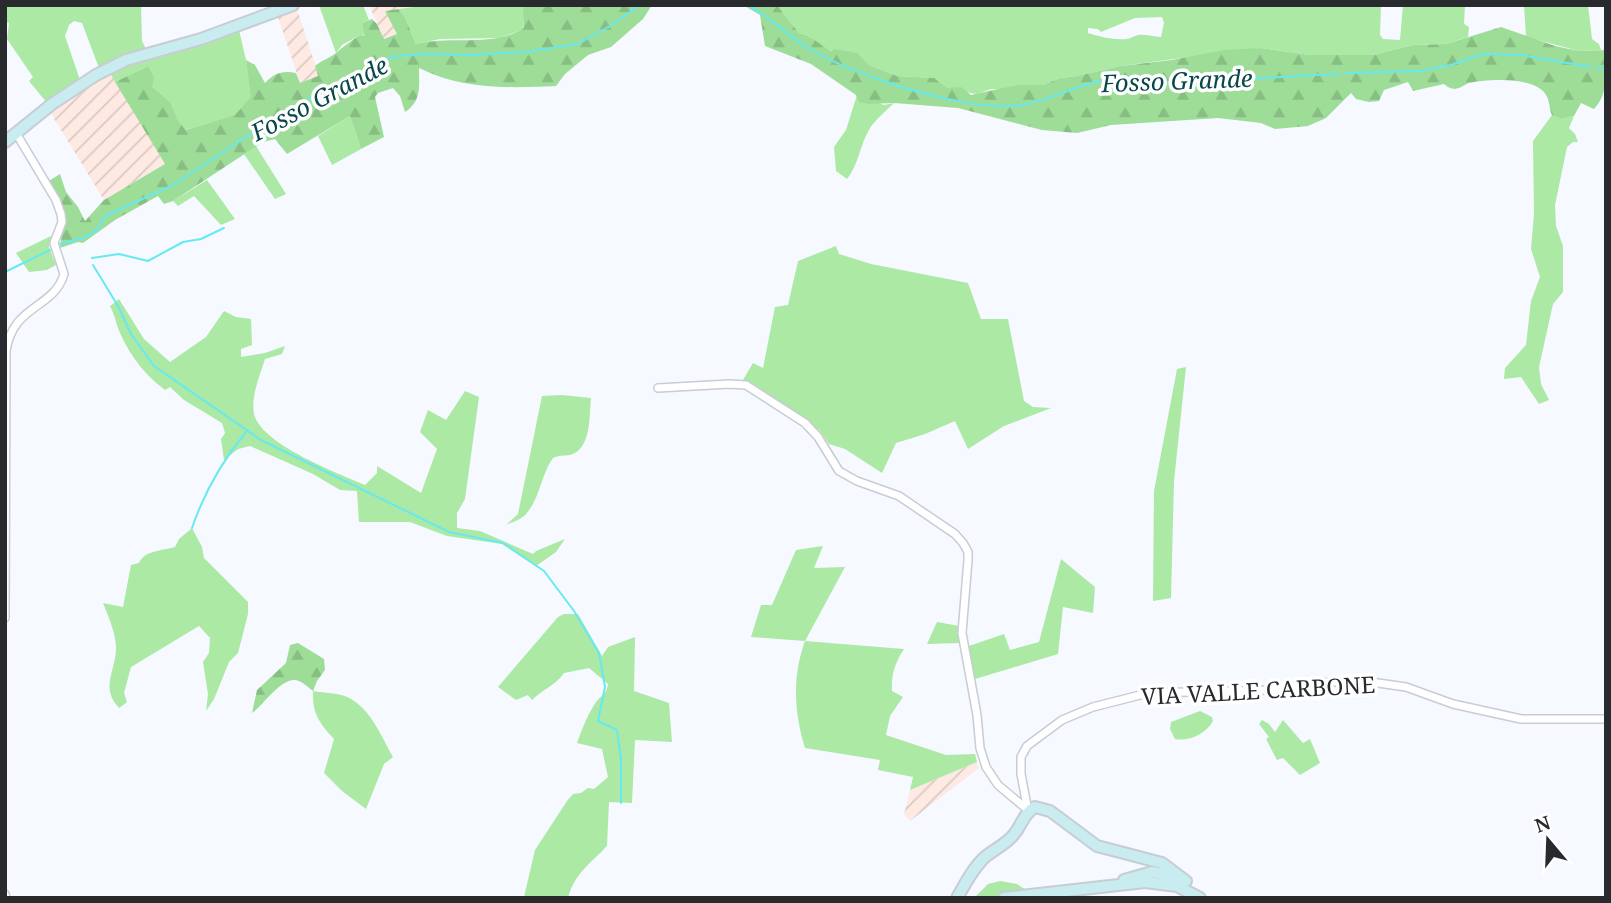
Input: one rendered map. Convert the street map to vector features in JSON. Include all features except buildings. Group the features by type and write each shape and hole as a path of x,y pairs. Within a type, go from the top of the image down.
{"street":[{"path":"5,142 52,104 96,75 126,60 201,39 293,5"},
{"path":"5,618 8,338 16,323 55,291 64,274 54,243 62,222 61,214 16,132"},
{"path":"658,388 746,385 805,423 839,471 857,481 899,496 955,534 963,543 968,552 968,560 962,621 963,645 977,715 980,748 986,767 998,785 1028,811"},
{"name":"VIA VALLE CARBONE","path":"1028,811 1021,774 1021,757 1027,746 1062,720 1093,707 1148,693 1269,690 1331,682 1371,682 1406,687 1453,704 1521,719 1606,719"},
{"path":"957,898 973,870 1016,832 1028,811 1035,807 1050,811 1097,846 1155,864 1207,898"},
{"path":"1115,885 1146,873 1155,864"},
{"path":"1145,882 1160,877 1155,864"},
{"path":"1004,898 1145,882 1182,883 1200,898"}],"shaded area":[{"path":"369,5 429,5 386,11 398,34 384,39"},
{"path":"297,9 319,76 300,83 278,17"},
{"path":"110,73 165,164 104,200 50,112"},
{"path":"977,762 979,768 910,821 904,814 910,790"}],"green space":[{"path":"5,5 141,5 142,41 146,49 99,68 82,23 74,21 69,25 65,36 80,80 47,103 29,81 33,77 7,39 9,23 5,22"},
{"path":"319,5 363,5 369,20 362,23 366,36 360,35 342,45 336,53"},
{"path":"429,5 522,5 524,29 500,38 440,39 416,44 399,9"},
{"path":"522,5 652,5 643,19 611,47 588,55 565,74 556,86 503,87 469,84 419,68 417,98 405,112 400,96 393,88 378,93 375,97 384,137 361,149 350,116 287,154 275,139 263,142 173,201 164,204 158,196 115,220 83,243 60,248 65,211 49,181 60,174 66,192 85,221 104,200 165,164 115,82 148,66 154,77 152,86 171,103 178,121 186,130 235,115 251,97 246,60 255,65 265,83 279,73 287,72 296,73 300,83 318,76 315,66 360,35 365,36 362,23 372,19 384,39 397,34 385,11 399,9 416,44 499,38 512,34 524,28"},
{"path":"743,5 777,5 799,33 831,51 835,49 858,53 869,65 897,76 934,78 947,88 961,87 971,95 1016,85 1043,85 1060,78 1120,66 1224,50 1261,48 1310,55 1373,55 1413,45 1446,44 1501,27 1555,46 1579,51 1606,50 1606,81 1599,103 1594,109 1581,103 1574,116 1561,119 1552,115 1547,97 1541,89 1522,82 1499,80 1469,83 1456,89 1444,84 1413,91 1408,82 1384,90 1379,101 1369,102 1356,99 1351,93 1326,118 1308,126 1275,129 1261,123 1218,118 1111,125 1077,133 1042,130 958,108 859,102 856,95 811,64 765,46 760,15"},
{"path":"777,5 1381,5 1380,35 1383,39 1400,40 1403,5 1465,5 1464,24 1469,27 1468,37 1446,44 1413,45 1373,55 1310,55 1261,48 1120,66 1060,78 1043,85 1016,85 977,94 947,89 933,78 897,76 869,65 858,53 829,50 799,33","holes":["1162,17 1164,23 1161,37 1136,35 1117,39 1088,33 1088,28 1101,32 1135,18"]},
{"path":"1524,5 1588,5 1592,39 1599,44 1601,50 1579,51 1526,37"},
{"path":"239,30 252,97 236,115 186,130 178,122 171,103 152,86 148,66 115,82 110,73 128,62"},
{"path":"857,95 884,105 894,103 870,128 847,179 836,171 834,147 846,130"},
{"path":"1552,115 1561,119 1574,116 1569,128 1578,142 1567,147 1555,205 1556,226 1563,246 1563,292 1553,304 1539,367 1541,384 1549,400 1539,404 1521,377 1504,379 1505,368 1526,345 1531,301 1540,277 1531,249 1534,214 1533,141"},
{"path":"350,116 361,149 332,165 318,136"},
{"path":"256,146 286,194 275,199 244,154"},
{"path":"207,180 235,219 221,225 194,196 178,206 173,201"},
{"path":"51,236 49,247 56,265 47,270 29,272 16,253"},
{"path":"836,246 839,254 871,264 968,283 981,319 1008,319 1024,401 1033,407 1051,408 1004,426 968,449 955,421 896,443 882,473 845,449 829,444 819,430 752,383 743,380 753,363 763,368 775,307 788,305 798,261"},
{"path":"119,299 144,339 170,362 206,337 224,311 236,317 251,319 252,345 241,349 241,357 285,346 282,354 265,359 258,380 254,411 262,428 287,448 365,485 377,473 377,466 421,493 437,449 420,432 428,410 446,420 465,391 479,397 465,499 457,513 457,528 480,531 533,554 565,539 556,552 536,566 502,544 447,536 410,522 359,522 357,491 340,490 313,474 250,446 238,449 224,460 221,439 225,433 222,423 184,400 170,387 165,390 144,371 129,350 110,306"},
{"path":"1186,367 1174,481 1171,598 1153,601 1154,491 1177,369"},
{"path":"542,396 591,398 586,439 577,452 553,458 531,508 522,517 506,525 518,514"},
{"path":"192,528 202,547 204,558 248,602 248,614 238,653 229,662 214,699 206,711 208,694 203,662 209,653 210,638 199,626 131,667 124,693 127,702 119,708 110,693 116,646 103,603 123,607 131,565 139,563 150,553 175,547 179,539"},
{"path":"823,546 814,568 845,567 805,641 751,637 761,605 772,605 796,550"},
{"path":"1061,559 1095,587 1093,613 1063,607 1058,654 972,680 966,647 1004,634 1010,650 1039,642"},
{"path":"578,614 602,656 608,647 635,637 634,691 669,703 672,742 635,740 632,803 609,802 607,846 579,875 568,898 526,898 524,897 535,850 567,801 573,794 588,788 594,789 608,777 602,749 577,743 590,712 608,684 589,668 564,673 532,700 528,695 516,700 498,687 558,617"},
{"path":"937,622 959,626 960,643 927,644"},
{"path":"805,641 904,649 894,669 892,685 892,691 903,697 890,716 886,735 946,755 975,754 977,762 910,790 913,777 878,770 880,760 805,748 799,721 796,681"},
{"path":"298,643 324,659 325,670 313,691 299,681 287,682 252,713 257,690 286,663 290,645"},
{"path":"313,691 343,696 358,704 376,725 393,757 384,764 366,809 324,773 334,739 318,717"},
{"path":"1200,711 1212,717 1210,725 1192,738 1175,739 1170,729 1171,722"},
{"path":"1262,720 1275,732 1283,720 1303,743 1310,739 1320,763 1300,775 1283,758 1277,760 1266,739 1269,737 1259,724"},
{"path":"1000,881 1017,884 1026,890 995,898 974,898 988,884"}],"waterway":[{"name":"Fosso Grande","path":"60,244 83,238 96,231 105,216 173,185 282,113 391,57 525,52 578,44 640,5"},
{"name":"Fosso Grande","path":"748,5 808,48 844,66 913,90 970,103 1021,105 1114,78 1187,82 1340,74"},
{"name":"Fosso Grande","path":"1346,73 1421,71 1451,65 1483,54 1520,55 1591,67"},
{"name":"Fosso Grande","path":"1597,68 1606,69"},
{"path":"92,258 119,254 148,261 183,242 201,239 224,228"},
{"name":"Fosso Grande","path":"5,272 50,250"},
{"path":"93,265 118,306 131,334 154,366 261,440 449,532 503,543 544,571 574,611 599,653 605,687 598,721 617,730 621,759 621,803"},
{"path":"192,528 214,478 246,432"}]}
